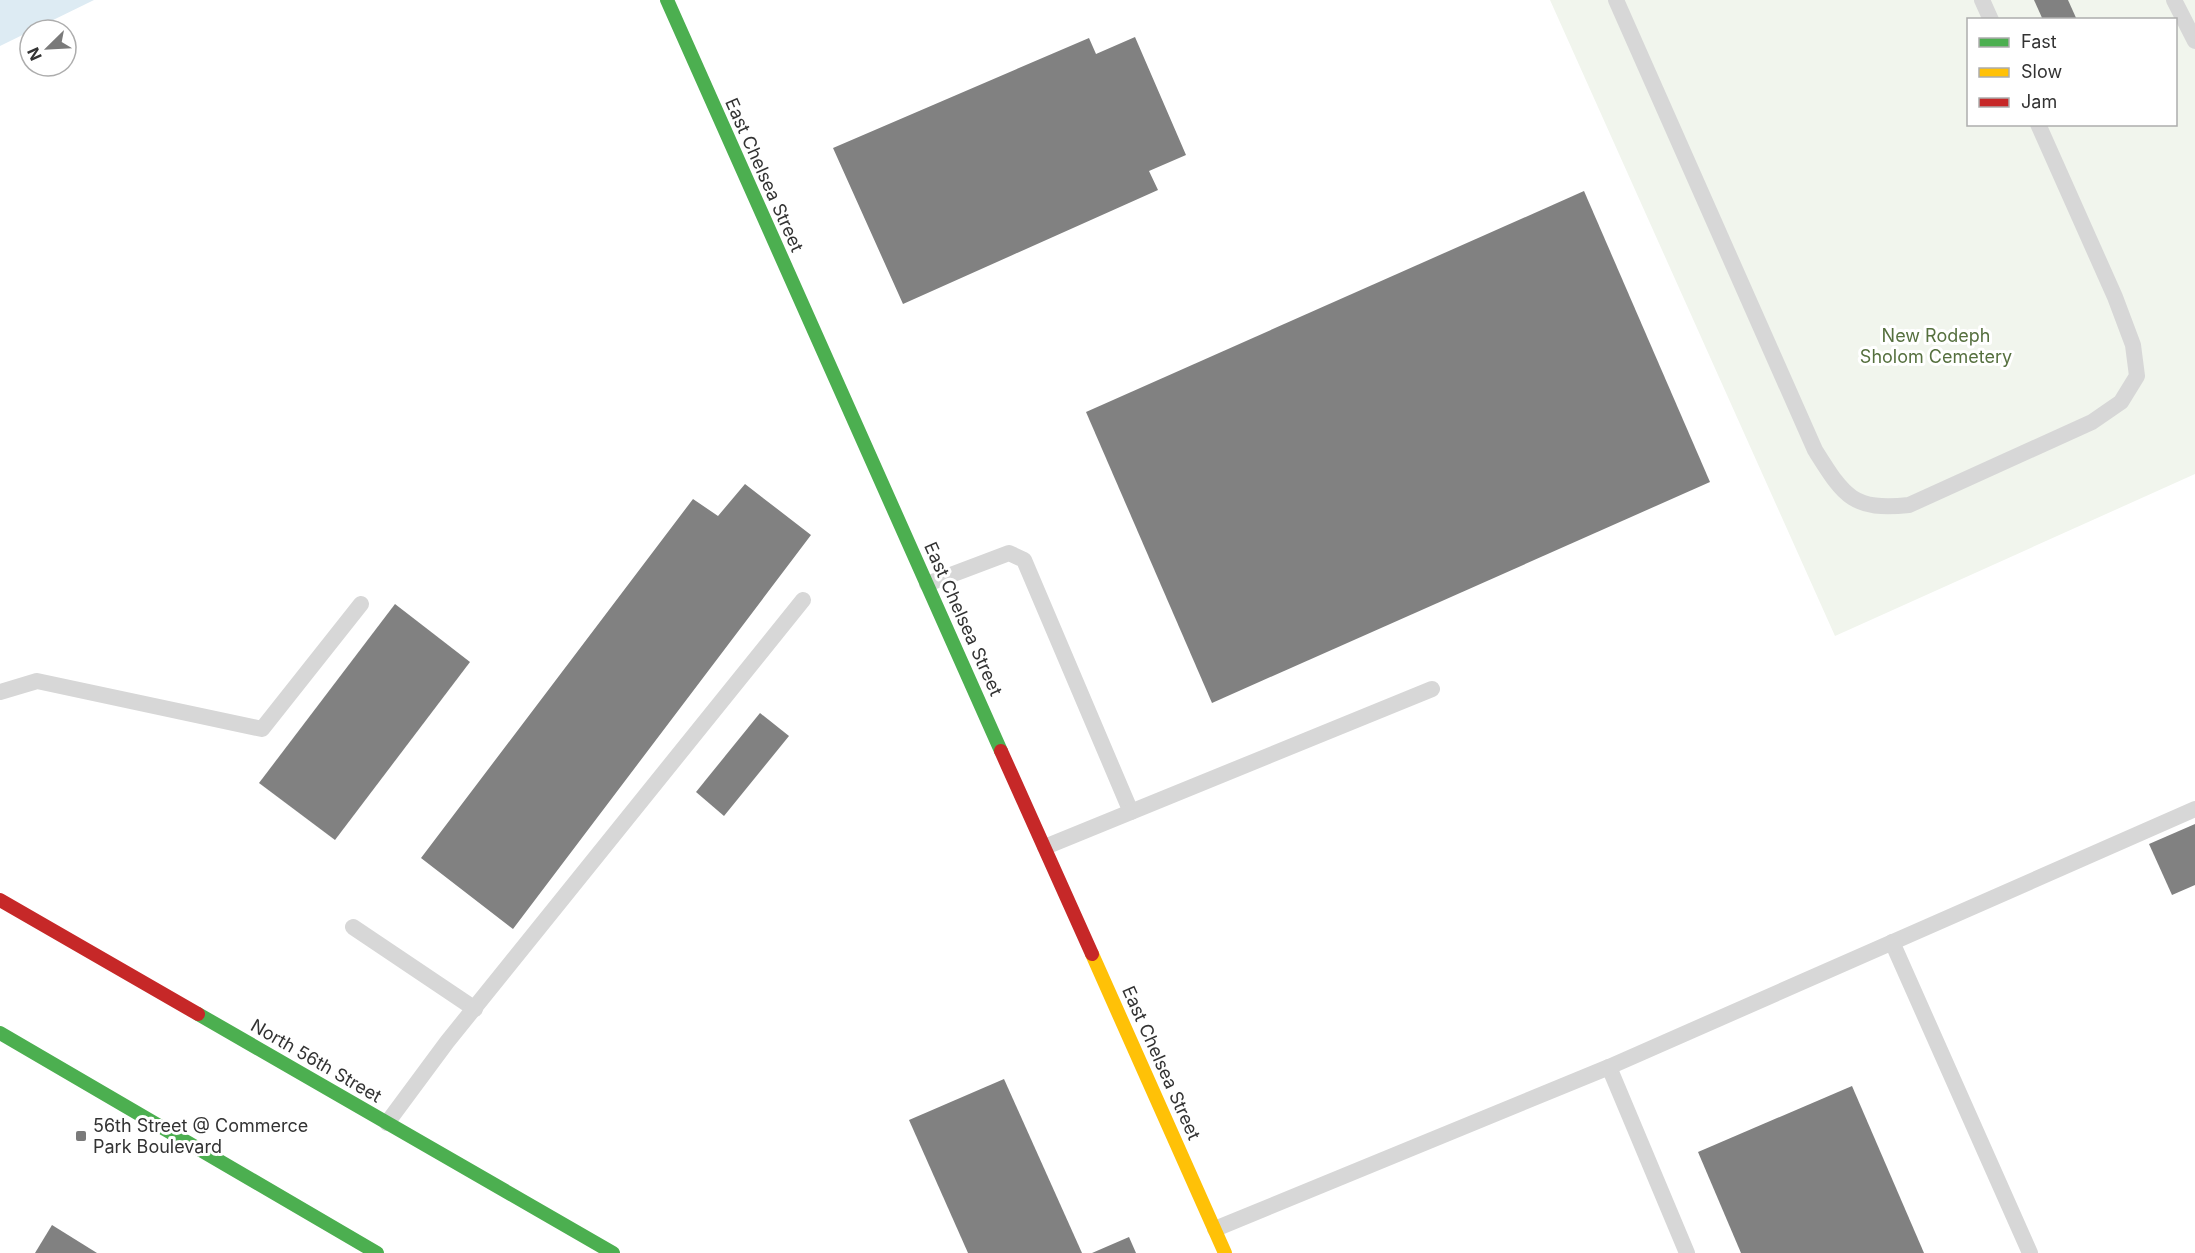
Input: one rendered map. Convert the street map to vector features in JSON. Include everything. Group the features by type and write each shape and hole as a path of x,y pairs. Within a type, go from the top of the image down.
{"street":[{"name":"East Chelsea Street","path":"667,0 1225,1253"},
{"name":"North 56th Street","path":"0,900 613,1253"},
{"path":"0,1033 378,1253"}],"lane":[{"path":"1616,0 1815,450 1836,483 1858,502 1878,508 1909,505 2092,422 2121,402 2137,376 2133,345 2115,297 2039,126"},
{"path":"1982,0 1990,18"},
{"path":"2174,0 2195,41"},
{"path":"927,584 1009,553 1024,560 1131,812"},
{"path":"387,1123 475,1009 803,600"},
{"path":"0,692 37,681 261,729 361,604"},
{"path":"1045,847 1432,689"},
{"path":"1215,1229 1609,1067 2195,809"},
{"path":"354,927 475,1009"},
{"path":"1892,942 2030,1253"},
{"path":"1609,1067 1688,1253"}],"green space":[{"name":"New Rodeph Sholom Cemetery","path":"1550,0 2195,0 2195,474 1835,636"}],"shaded area":[{"path":"0,0 94,0 57,18 18,18 18,37 0,46"}],"building":[{"path":"2034,0 2068,0 2076,18 2042,18"},
{"path":"1135,37 1186,155 1149,171 1158,190 903,304 833,148 1089,38 1096,54"},
{"path":"1584,191 1710,482 1212,703 1086,412"},
{"path":"745,484 811,535 513,929 421,858 693,499 718,516"},
{"path":"395,604 470,662 335,840 259,783"},
{"path":"760,713 789,736 724,816 696,792"},
{"path":"2195,824 2195,885 2172,895 2149,844"},
{"path":"1004,1079 1082,1253 968,1253 909,1120"},
{"path":"1852,1086 1924,1253 1741,1253 1698,1152"},
{"path":"52,1225 97,1253 35,1253"},
{"path":"1129,1237 1136,1253 1092,1253"}],"traffic: fast":[{"path":"667,0 1001,751"},
{"path":"198,1014 613,1253"},
{"path":"0,1033 377,1253"}],"traffic: slow":[{"path":"1092,954 1225,1253"}],"traffic: jam":[{"path":"1001,751 1092,954"},
{"path":"0,900 198,1014"}],"place":[{"name":"56th Street @ Commerce Park Boulevard","path":"81,1136"}]}
